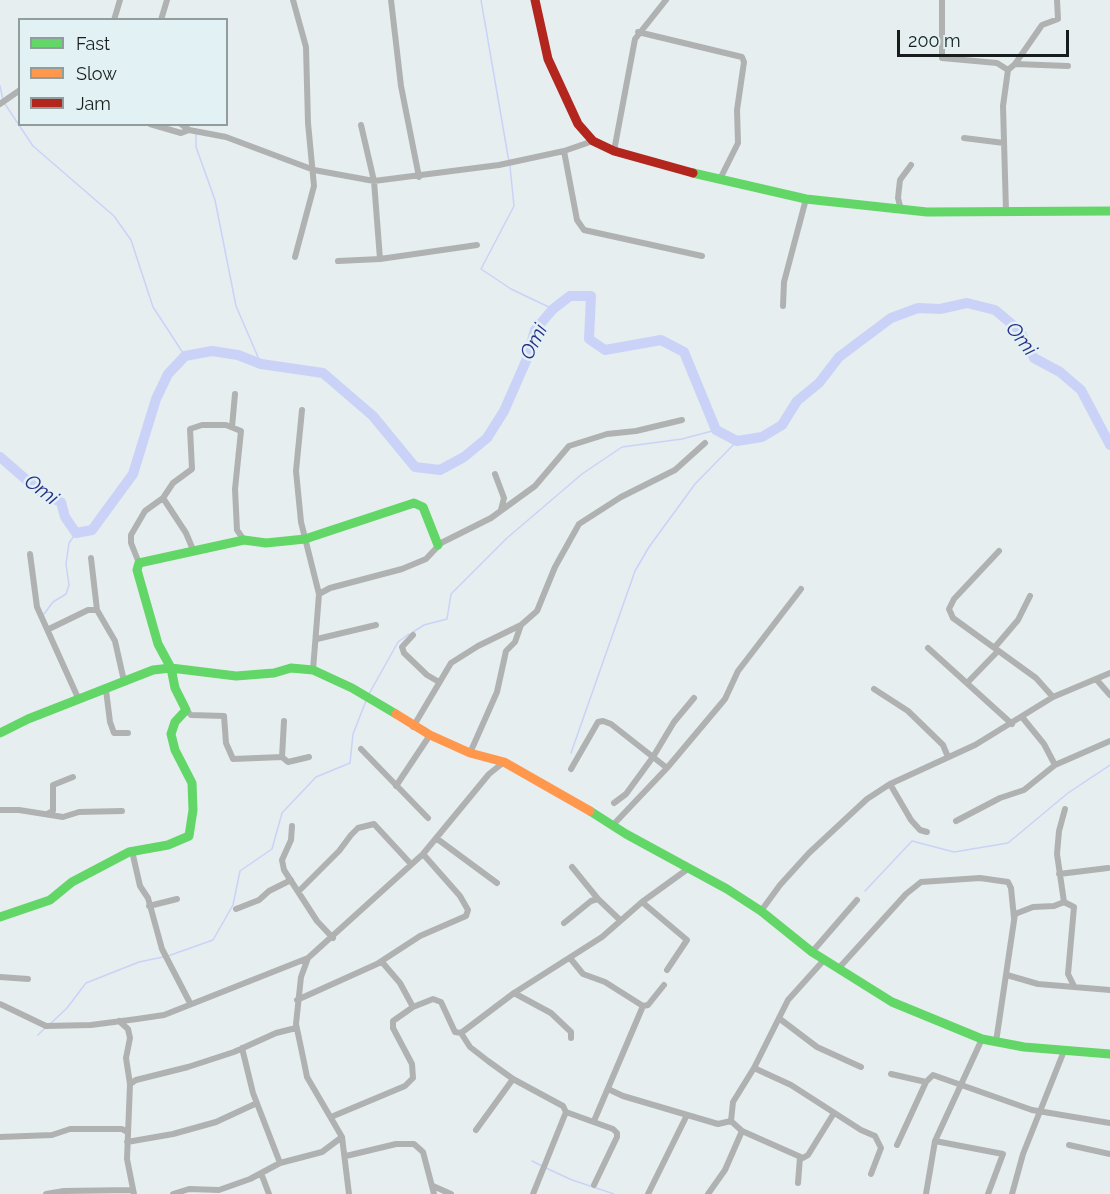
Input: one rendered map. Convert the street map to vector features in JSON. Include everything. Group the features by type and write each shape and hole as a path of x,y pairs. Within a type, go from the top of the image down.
{"street":[{"path":"115,18 120,0"},
{"path":"162,18 167,0"},
{"path":"293,0 306,47 308,123 314,170 314,186 295,257"},
{"path":"391,0 401,86 419,177"},
{"path":"535,0 548,59 578,124 593,141 614,151 664,166 806,199 901,210 1110,212"},
{"path":"614,151 638,32 666,0"},
{"path":"942,0 942,58 997,63 1008,70"},
{"path":"1006,211 1003,106 1008,70 1015,64 1042,25 1058,19 1057,0"},
{"path":"638,32 742,57 744,62 737,110 738,143 720,179"},
{"path":"1015,64 1068,66"},
{"path":"0,104 18,91"},
{"path":"361,125 374,181 380,259"},
{"path":"157,126 181,133 192,130 204,131 314,170 374,181 499,165 564,152 593,141"},
{"path":"185,126 192,130"},
{"path":"964,138 1004,143"},
{"path":"564,152 577,220 584,230 702,256"},
{"path":"901,210 898,198 900,180 911,165"},
{"path":"783,306 784,282 806,199"},
{"path":"338,261 380,259 477,245"},
{"path":"232,426 235,394"},
{"path":"302,410 296,471 305,539 320,594 313,670"},
{"path":"320,594 330,588 402,569 426,559 438,545 499,512 535,486 569,446 607,434 636,431 682,420"},
{"path":"244,540 237,530 235,489 241,431 232,426 202,425 190,429 192,469 173,483 163,498 146,511 131,535 130,543 139,563 137,570 144,602 158,644 171,668 175,688 186,710 191,715 224,716 226,743 232,759 282,757 288,762 309,757"},
{"path":"413,726 446,670 457,658 521,625 537,611 555,567 579,524 621,497 675,470 705,443"},
{"path":"495,474 504,498 503,507 499,512"},
{"path":"163,498 186,533 195,552"},
{"path":"139,563 244,540 266,543 305,539 414,503 423,507 438,545"},
{"path":"999,551 954,599 949,609 953,618 1036,678 1053,697"},
{"path":"30,554 37,607 79,700"},
{"path":"91,558 97,610 115,641 124,681"},
{"path":"612,826 668,768 725,699 738,671 801,589"},
{"path":"968,682 1018,620 1030,596"},
{"path":"49,630 88,610 97,610"},
{"path":"317,639 376,625"},
{"path":"470,753 497,692 506,651 515,642 521,625"},
{"path":"413,635 402,647 404,653 427,675 439,682"},
{"path":"928,648 1012,724"},
{"path":"0,733 28,718 106,690 153,670 171,668 237,676 291,668 313,670 352,688 430,735 470,753 504,762 568,796 612,826 761,911 812,952 892,1002 982,1040 1064,1051 1110,1054"},
{"path":"761,911 780,885 834,829 867,799 890,784 1012,724 1053,697 1110,673"},
{"path":"1096,679 1110,695"},
{"path":"874,689 908,711 943,745 948,757"},
{"path":"106,690 110,722 114,733 128,733"},
{"path":"614,803 626,794 653,757 674,722 694,698"},
{"path":"0,917 50,900 72,882 132,851 168,845 189,836 193,810 192,783 175,750 171,734 175,722 184,715 186,710"},
{"path":"1022,717 1044,744 1055,765"},
{"path":"282,757 284,721"},
{"path":"571,769 598,722 603,721 668,768"},
{"path":"396,786 430,735"},
{"path":"956,821 1000,798 1024,790 1055,765 1110,741"},
{"path":"361,749 428,818"},
{"path":"0,1004 46,1026 164,1015 308,958 333,938 410,863 423,854 489,774 504,762"},
{"path":"46,814 53,811 53,785 73,777"},
{"path":"890,784 911,820 920,830 927,832"},
{"path":"1064,902 1059,874 1059,831 1065,809"},
{"path":"0,810 63,817 79,812 122,811"},
{"path":"299,891 339,851 358,828 374,824 410,863"},
{"path":"292,826 291,840 282,860 284,870 317,921 333,938"},
{"path":"436,838 496,883"},
{"path":"132,851 140,886 148,898 162,949 190,1003"},
{"path":"297,1000 382,962 386,956 420,936 466,915 468,910 460,896 423,854"},
{"path":"572,867 598,899 620,920"},
{"path":"461,1033 514,993 602,937 642,902 689,868"},
{"path":"1059,874 1110,869"},
{"path":"838,969 906,894 921,882 980,878 1008,882 1011,888 1015,924"},
{"path":"236,909 259,900 269,891 291,880"},
{"path":"149,906 177,899"},
{"path":"564,923 591,901 598,899"},
{"path":"812,952 856,900"},
{"path":"642,902 687,940 667,970"},
{"path":"996,1042 1015,914 1033,907 1054,906 1064,902 1074,907 1066,986"},
{"path":"308,958 301,977 297,1000 296,1028 307,1077 342,1137 349,1194"},
{"path":"570,958 583,975 605,982 644,1006"},
{"path":"608,1089 623,1096 726,1125 731,1121 733,1102 754,1068 788,1000 824,960"},
{"path":"382,962 400,983 413,1007"},
{"path":"1068,974 1071,984 1077,988"},
{"path":"1007,975 1017,980 1110,990"},
{"path":"0,976 28,979"},
{"path":"1005,983 1017,980"},
{"path":"594,1121 644,1006 648,1005 664,985"},
{"path":"514,993 551,1013 571,1032 571,1038"},
{"path":"331,1117 405,1086 413,1078 412,1064 393,1028 393,1021 413,1007 433,999 441,1002 453,1030 461,1033 470,1047 513,1079 558,1103 566,1112 613,1129 617,1137 594,1185"},
{"path":"780,1019 817,1047 861,1067"},
{"path":"46,1194 64,1191 133,1192 127,1142 130,1084 126,1059 130,1038 128,1029 119,1021"},
{"path":"130,1084 136,1080 188,1067 276,1033 296,1028"},
{"path":"926,1194 935,1141 982,1040"},
{"path":"242,1048 246,1070 280,1163"},
{"path":"1012,1194 1023,1154 1064,1051"},
{"path":"754,1068 791,1085 875,1136 881,1148 871,1174"},
{"path":"891,1074 926,1082"},
{"path":"897,1145 926,1082 933,1075 1041,1111 1110,1123"},
{"path":"476,1130 513,1079"},
{"path":"127,1142 173,1134 216,1122 257,1102"},
{"path":"532,1194 566,1112"},
{"path":"731,1121 742,1131 800,1157 808,1155 834,1113"},
{"path":"648,1194 687,1115"},
{"path":"0,1137 52,1135 70,1130 127,1132"},
{"path":"708,1194 725,1170 742,1131"},
{"path":"173,1194 219,1190 280,1163 322,1152 342,1137"},
{"path":"935,1141 1003,1154 988,1194"},
{"path":"346,1156 396,1144 414,1144 423,1152 434,1194"},
{"path":"1069,1145 1110,1154"},
{"path":"798,1183 800,1157"},
{"path":"261,1173 269,1194"},
{"path":"433,1186 451,1194"}],"waterway":[{"path":"481,0 509,162"},
{"path":"0,86 3,100"},
{"path":"5,104 18,124"},
{"path":"20,126 33,146 114,216 131,240 153,307 185,356"},
{"path":"196,134 196,147 215,200 236,306 261,364"},
{"path":"510,166 514,206 481,269 511,289 553,309"},
{"name":"Omi","path":"0,457 44,495 61,502 65,517 76,533 92,530 133,474 156,399 168,374 185,356 212,351 238,355 261,364 323,373 373,416 415,467 440,470 464,457 487,438 504,411 526,361 535,330 553,309 570,296 591,296 589,339 605,350 661,340 684,352 716,430 737,441 762,437 782,425 797,401 819,383 839,357 891,318 918,308 940,309 967,303 995,310 1019,330 1034,358 1060,372 1081,390 1110,445"},
{"path":"413,632 424,625 447,619 451,594 507,538 582,474 622,447 682,439 716,430"},
{"path":"571,753 635,571 649,547 695,484 737,441"},
{"path":"44,614 53,602 66,594 69,585 66,564 69,543 76,533"},
{"path":"369,694 398,642 409,634"},
{"path":"168,956 213,940 233,905 240,871 272,849 282,813 316,777 350,763 353,734 366,701"},
{"path":"865,891 912,841 954,852 1008,843 1068,793 1110,765"},
{"path":"50,1024 67,1008 86,983 139,962 163,957"},
{"path":"38,1035 46,1027"},
{"path":"532,1161 542,1166"},
{"path":"546,1168 572,1180 614,1194"}],"traffic: fast":[{"path":"693,173 806,199 927,212 1110,211"},
{"path":"0,917 50,900 72,882 129,852 168,845 189,836 193,810 192,783 175,750 171,734 175,722 186,710 175,688 171,668 158,644 137,570 139,563 244,540 266,543 305,539 414,503 423,507 438,545"},
{"path":"0,733 28,719 153,670 171,668 236,676 274,673 291,668 313,670 352,688 396,714"},
{"path":"590,811 626,834 727,889 761,911 812,952 892,1002 982,1039 1024,1047 1110,1054"}],"traffic: slow":[{"path":"396,714 430,735 470,753 504,762 590,811"}],"traffic: jam":[{"path":"535,0 548,59 578,124 593,141 614,151 693,173"}]}
